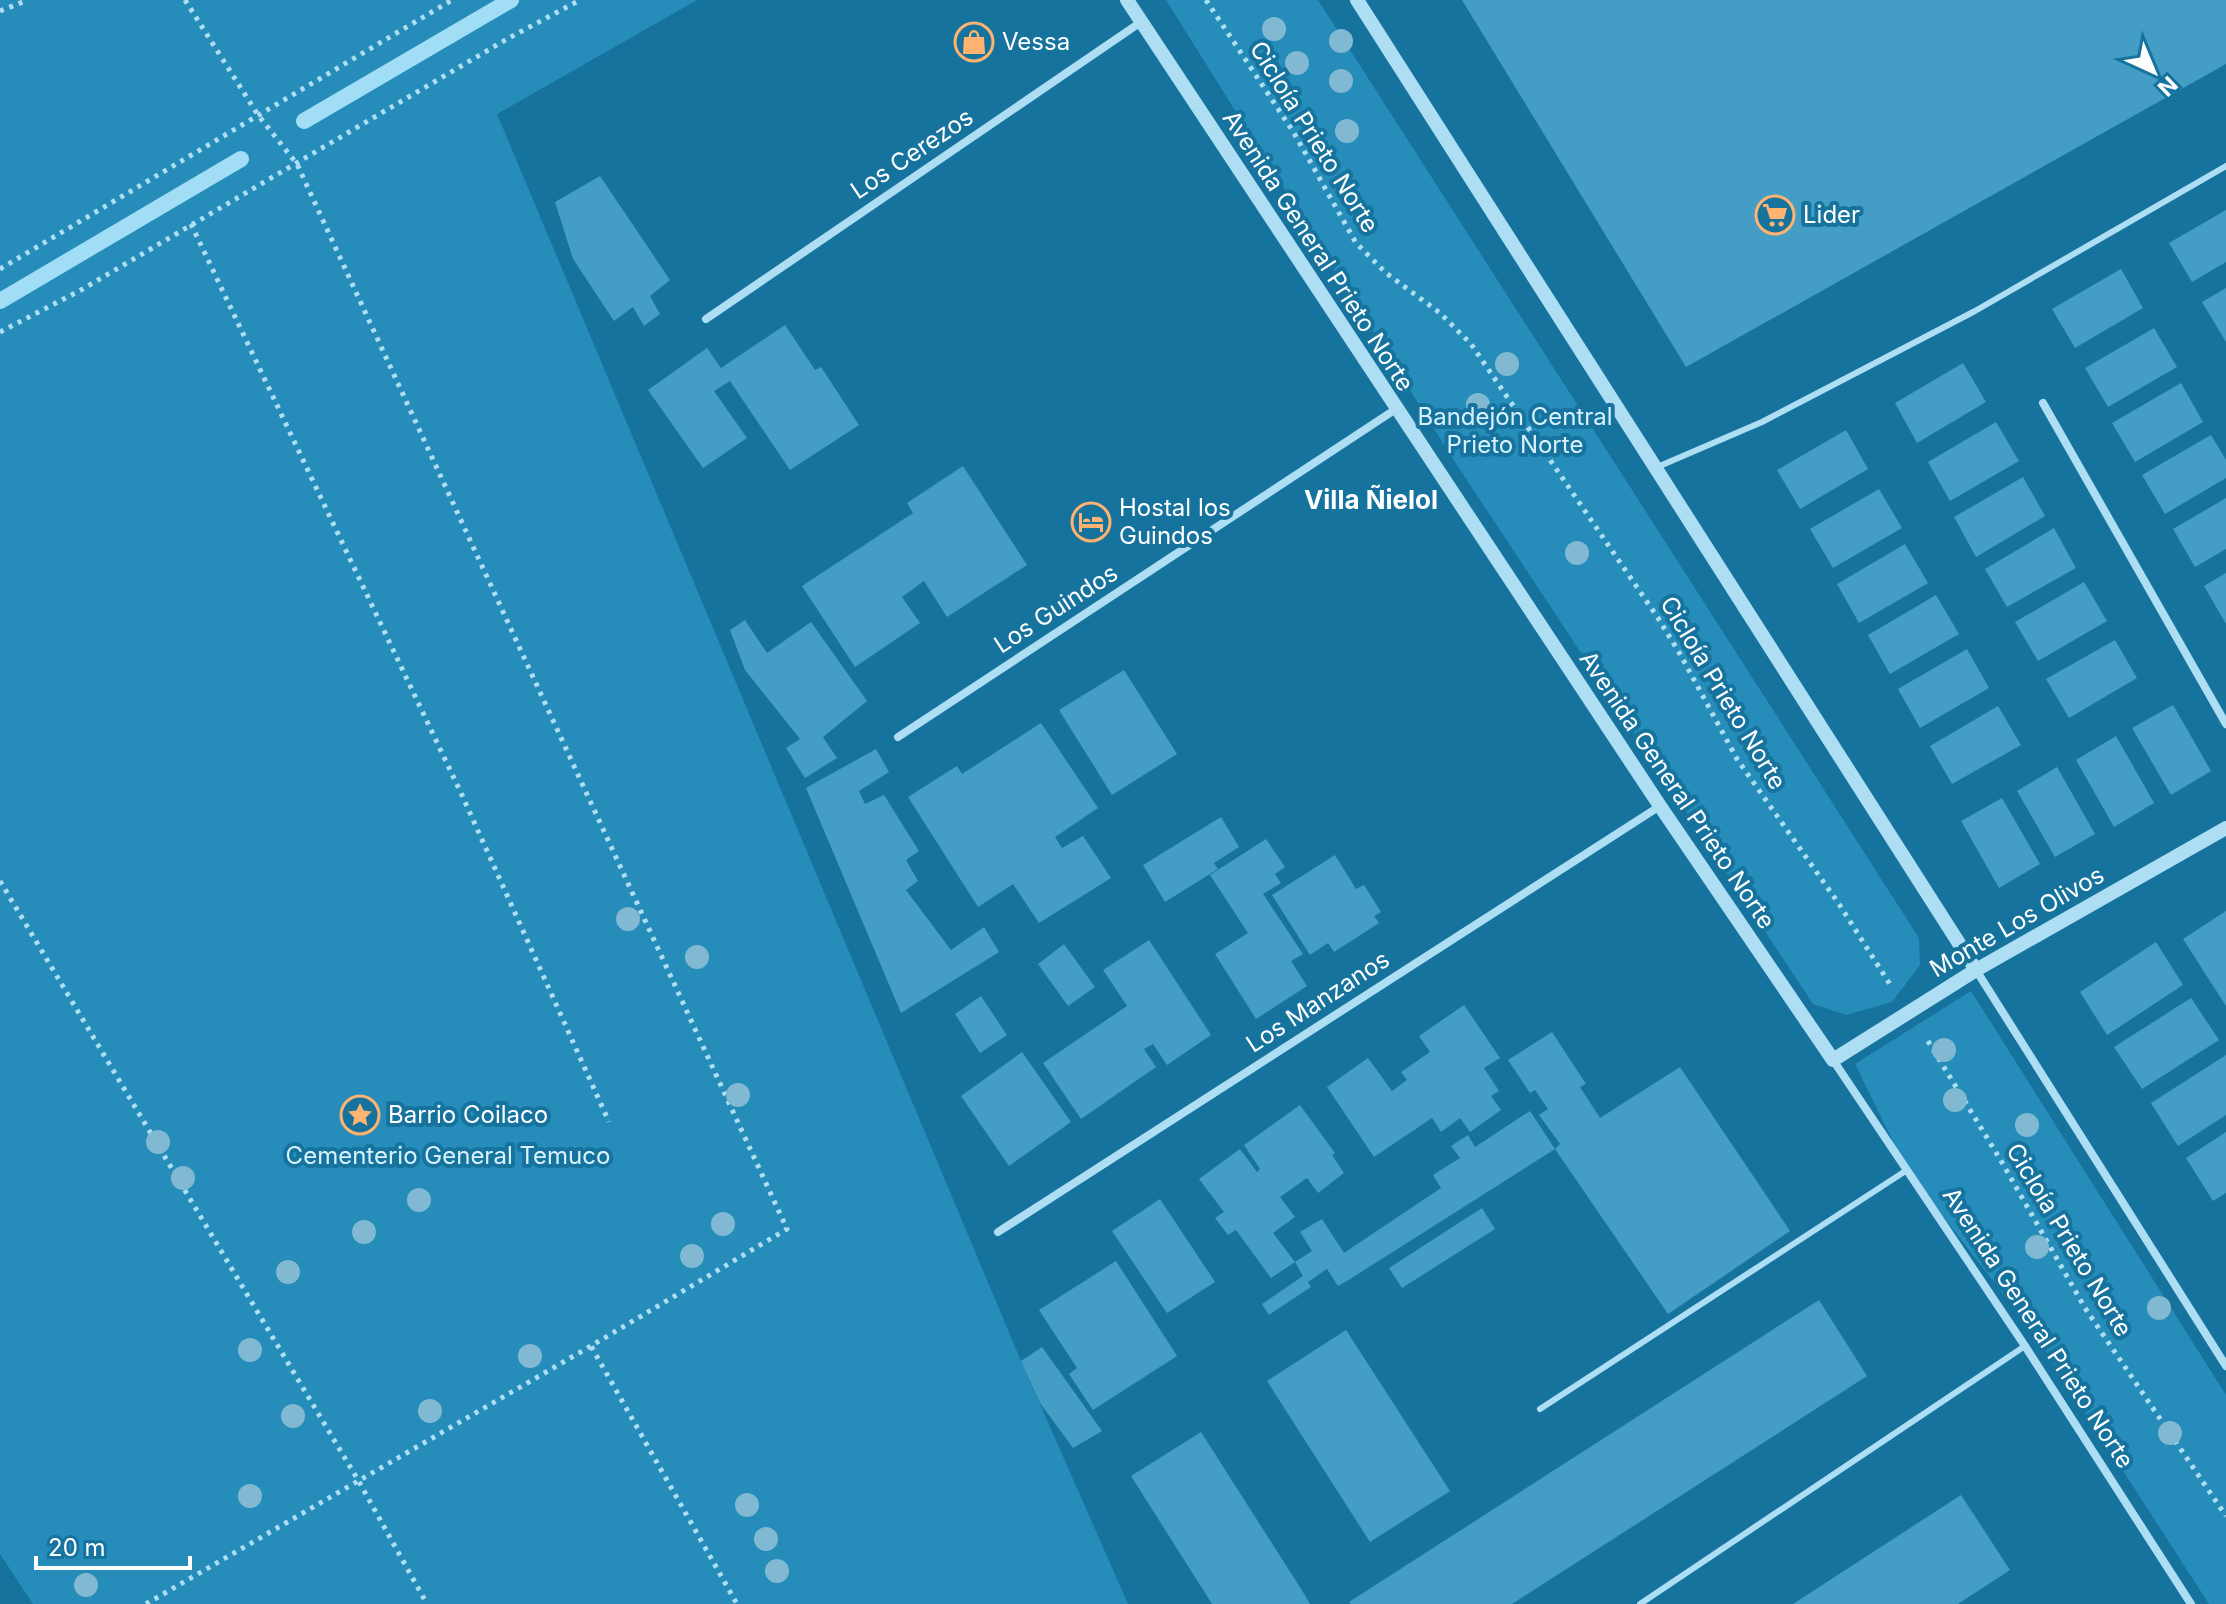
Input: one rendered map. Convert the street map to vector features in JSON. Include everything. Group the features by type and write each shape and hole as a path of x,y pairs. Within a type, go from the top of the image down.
{"street":[{"name":"Avenida General Prieto Norte","path":"1127,0 1660,806 2025,1346 2191,1604"},
{"path":"1357,0 2226,1366"},
{"name":"Los Cerezos","path":"706,319 1141,22"},
{"path":"2043,403 2226,724"},
{"name":"Los Guindos","path":"898,737 1396,409"},
{"name":"Los Manzanos","path":"998,1232 1660,806"},
{"name":"Monte Los Olivos","path":"1833,1060 1976,970 2226,828"}],"lane":[{"path":"1655,468 1762,422 1975,311 2226,166"},
{"path":"1540,1409 1907,1170"},
{"path":"1640,1604 2025,1346"}],"path":[{"path":"0,11 28,0"},
{"path":"146,1604 787,1229 297,164 258,115 185,0"},
{"path":"0,269 452,0"},
{"path":"0,332 81,290 507,39 580,0"},
{"name":"Cicloía Prieto Norte","path":"1206,0 1294,133 1356,243 1386,273 1440,313 1471,344 1658,618 1737,759 1839,904 1909,1012 1970,1108 2085,1308 2226,1516"},
{"path":"191,224 461,793 609,1122"},
{"path":"0,881 358,1480 427,1604"},
{"path":"591,1346 737,1604"}],"green space":[{"name":"Cementerio General Temuco","path":"0,0 697,0 497,114 1021,1361 1128,1604 33,1604 0,1554"},
{"name":"Bandejón Central Prieto Norte","path":"1166,0 1318,0 1919,938 1920,965 1892,1002 1846,1015 1813,1004 1455,462"},
{"path":"1971,991 2226,1395 2226,1604 2209,1604 2038,1339 1907,1170 1855,1064"}],"building":[{"name":"Lider","path":"1462,0 2226,0 2226,64 1686,367"},
{"path":"600,176 670,280 650,296 660,314 644,326 633,307 614,321 573,259 555,202"},
{"path":"2226,210 2226,262 2192,282 2169,243"},
{"path":"2121,269 2143,308 2075,348 2052,309"},
{"path":"2226,288 2226,342 2202,302"},
{"path":"785,325 815,370 821,367 859,425 790,470 730,381 714,391 747,438 703,468 648,390 707,348 721,368"},
{"path":"2154,328 2177,367 2108,407 2085,368"},
{"path":"1963,363 1986,402 1917,443 1895,403"},
{"path":"2181,383 2203,422 2135,462 2112,423"},
{"path":"1996,422 2019,461 1950,501 1928,462"},
{"path":"1846,430 1868,469 1800,509 1777,470"},
{"path":"2211,435 2226,460 2226,478 2165,514 2142,475"},
{"path":"963,466 1027,565 947,617 924,581 902,597 920,623 855,667 802,586 913,513 907,503"},
{"path":"2023,477 2045,516 1976,557 1954,517"},
{"path":"1879,489 1902,528 1833,568 1810,529"},
{"path":"2226,498 2226,549 2195,567 2173,529"},
{"path":"2054,528 2076,568 2007,607 1985,569"},
{"path":"1905,544 1928,583 1859,623 1837,584"},
{"path":"2226,573 2226,624 2204,586"},
{"path":"2084,582 2107,621 2038,661 2015,622"},
{"path":"1936,595 1959,634 1890,674 1868,635"},
{"path":"745,620 767,653 811,622 867,701 823,737 837,758 805,778 786,748 800,739 745,670 730,630"},
{"path":"2115,640 2137,678 2069,718 2046,679"},
{"path":"1967,649 1989,688 1920,728 1898,689"},
{"path":"1124,670 1177,754 1112,795 1059,710"},
{"path":"2173,705 2211,771 2171,795 2132,728"},
{"path":"1998,706 2021,745 1952,784 1930,746"},
{"path":"1041,723 1098,808 1055,837 1062,848 1083,836 1111,878 1039,923 1013,884 978,907 908,797 957,766 962,774"},
{"path":"2116,736 2154,803 2114,827 2076,760"},
{"path":"876,749 889,772 859,791 865,804 884,795 919,851 906,860 918,881 906,890 951,950 984,927 999,952 901,1013 806,788"},
{"path":"2057,767 2095,834 2055,857 2017,791"},
{"path":"2002,798 2040,864 1999,888 1961,821"},
{"path":"1221,817 1239,847 1214,863 1218,869 1165,902 1143,865"},
{"path":"1266,839 1285,867 1275,874 1281,883 1263,894 1303,954 1291,961 1307,986 1256,1019 1215,954 1248,933 1210,875"},
{"path":"1335,855 1356,889 1364,885 1381,912 1374,916 1379,923 1334,952 1328,943 1310,955 1272,895"},
{"path":"2226,911 2226,1006 2183,939"},
{"path":"1149,940 1211,1035 1167,1065 1153,1044 1144,1049 1156,1067 1081,1119 1043,1063 1127,1006 1103,970"},
{"path":"2156,942 2183,985 2107,1035 2080,992"},
{"path":"1064,944 1095,987 1068,1006 1038,964"},
{"path":"981,996 1007,1035 980,1053 955,1014"},
{"path":"2191,998 2219,1040 2142,1089 2114,1047"},
{"path":"1464,1005 1500,1058 1484,1068 1499,1091 1491,1096 1501,1110 1470,1132 1460,1118 1441,1132 1432,1118 1374,1157 1327,1087 1368,1058 1392,1091 1407,1080 1401,1072 1430,1052 1419,1036"},
{"path":"1552,1032 1586,1084 1580,1087 1600,1118 1680,1067 1790,1231 1668,1314 1555,1149 1560,1144 1539,1115 1548,1109 1535,1090 1530,1093 1508,1060"},
{"path":"1022,1052 1071,1122 1009,1166 961,1096"},
{"path":"2226,1055 2226,1115 2178,1146 2151,1103"},
{"path":"1300,1105 1335,1153 1332,1155 1344,1173 1318,1193 1307,1178 1280,1197 1295,1217 1273,1233 1295,1262 1271,1278 1236,1230 1228,1235 1215,1218 1224,1212 1199,1179 1240,1149 1257,1172 1260,1169 1244,1145"},
{"path":"1530,1111 1555,1149 1338,1286 1327,1269 1308,1282 1311,1287 1269,1315 1262,1304 1303,1276 1295,1262 1312,1251 1300,1232 1322,1219 1344,1253 1441,1188 1433,1175 1460,1158 1451,1146 1468,1135 1475,1147"},
{"path":"2226,1132 2226,1193 2213,1201 2186,1158"},
{"path":"1160,1199 1215,1282 1167,1313 1112,1231"},
{"path":"1482,1208 1495,1229 1402,1288 1389,1268"},
{"path":"1116,1261 1177,1356 1093,1410 1069,1374 1077,1368 1039,1310"},
{"path":"1819,1300 1867,1376 1512,1604 1349,1602"},
{"path":"1346,1330 1450,1491 1370,1542 1267,1381"},
{"path":"1042,1347 1102,1431 1073,1448 1040,1403 1021,1361"},
{"path":"1201,1432 1310,1604 1212,1604 1131,1476"},
{"path":"1961,1495 2010,1570 1958,1604 1793,1604"}],"waterway":[{"path":"304,121 511,0"},
{"path":"0,301 241,159"}],"place":[{"name":"Vessa","path":"974,42"},
{"name":"Lider","path":"1775,215"},
{"name":"Hostal los Guindos","path":"1091,522"},
{"name":"Barrio Coilaco","path":"360,1115"}],"district":[{"name":"Villa Ñielol","path":"1371,500"}]}
